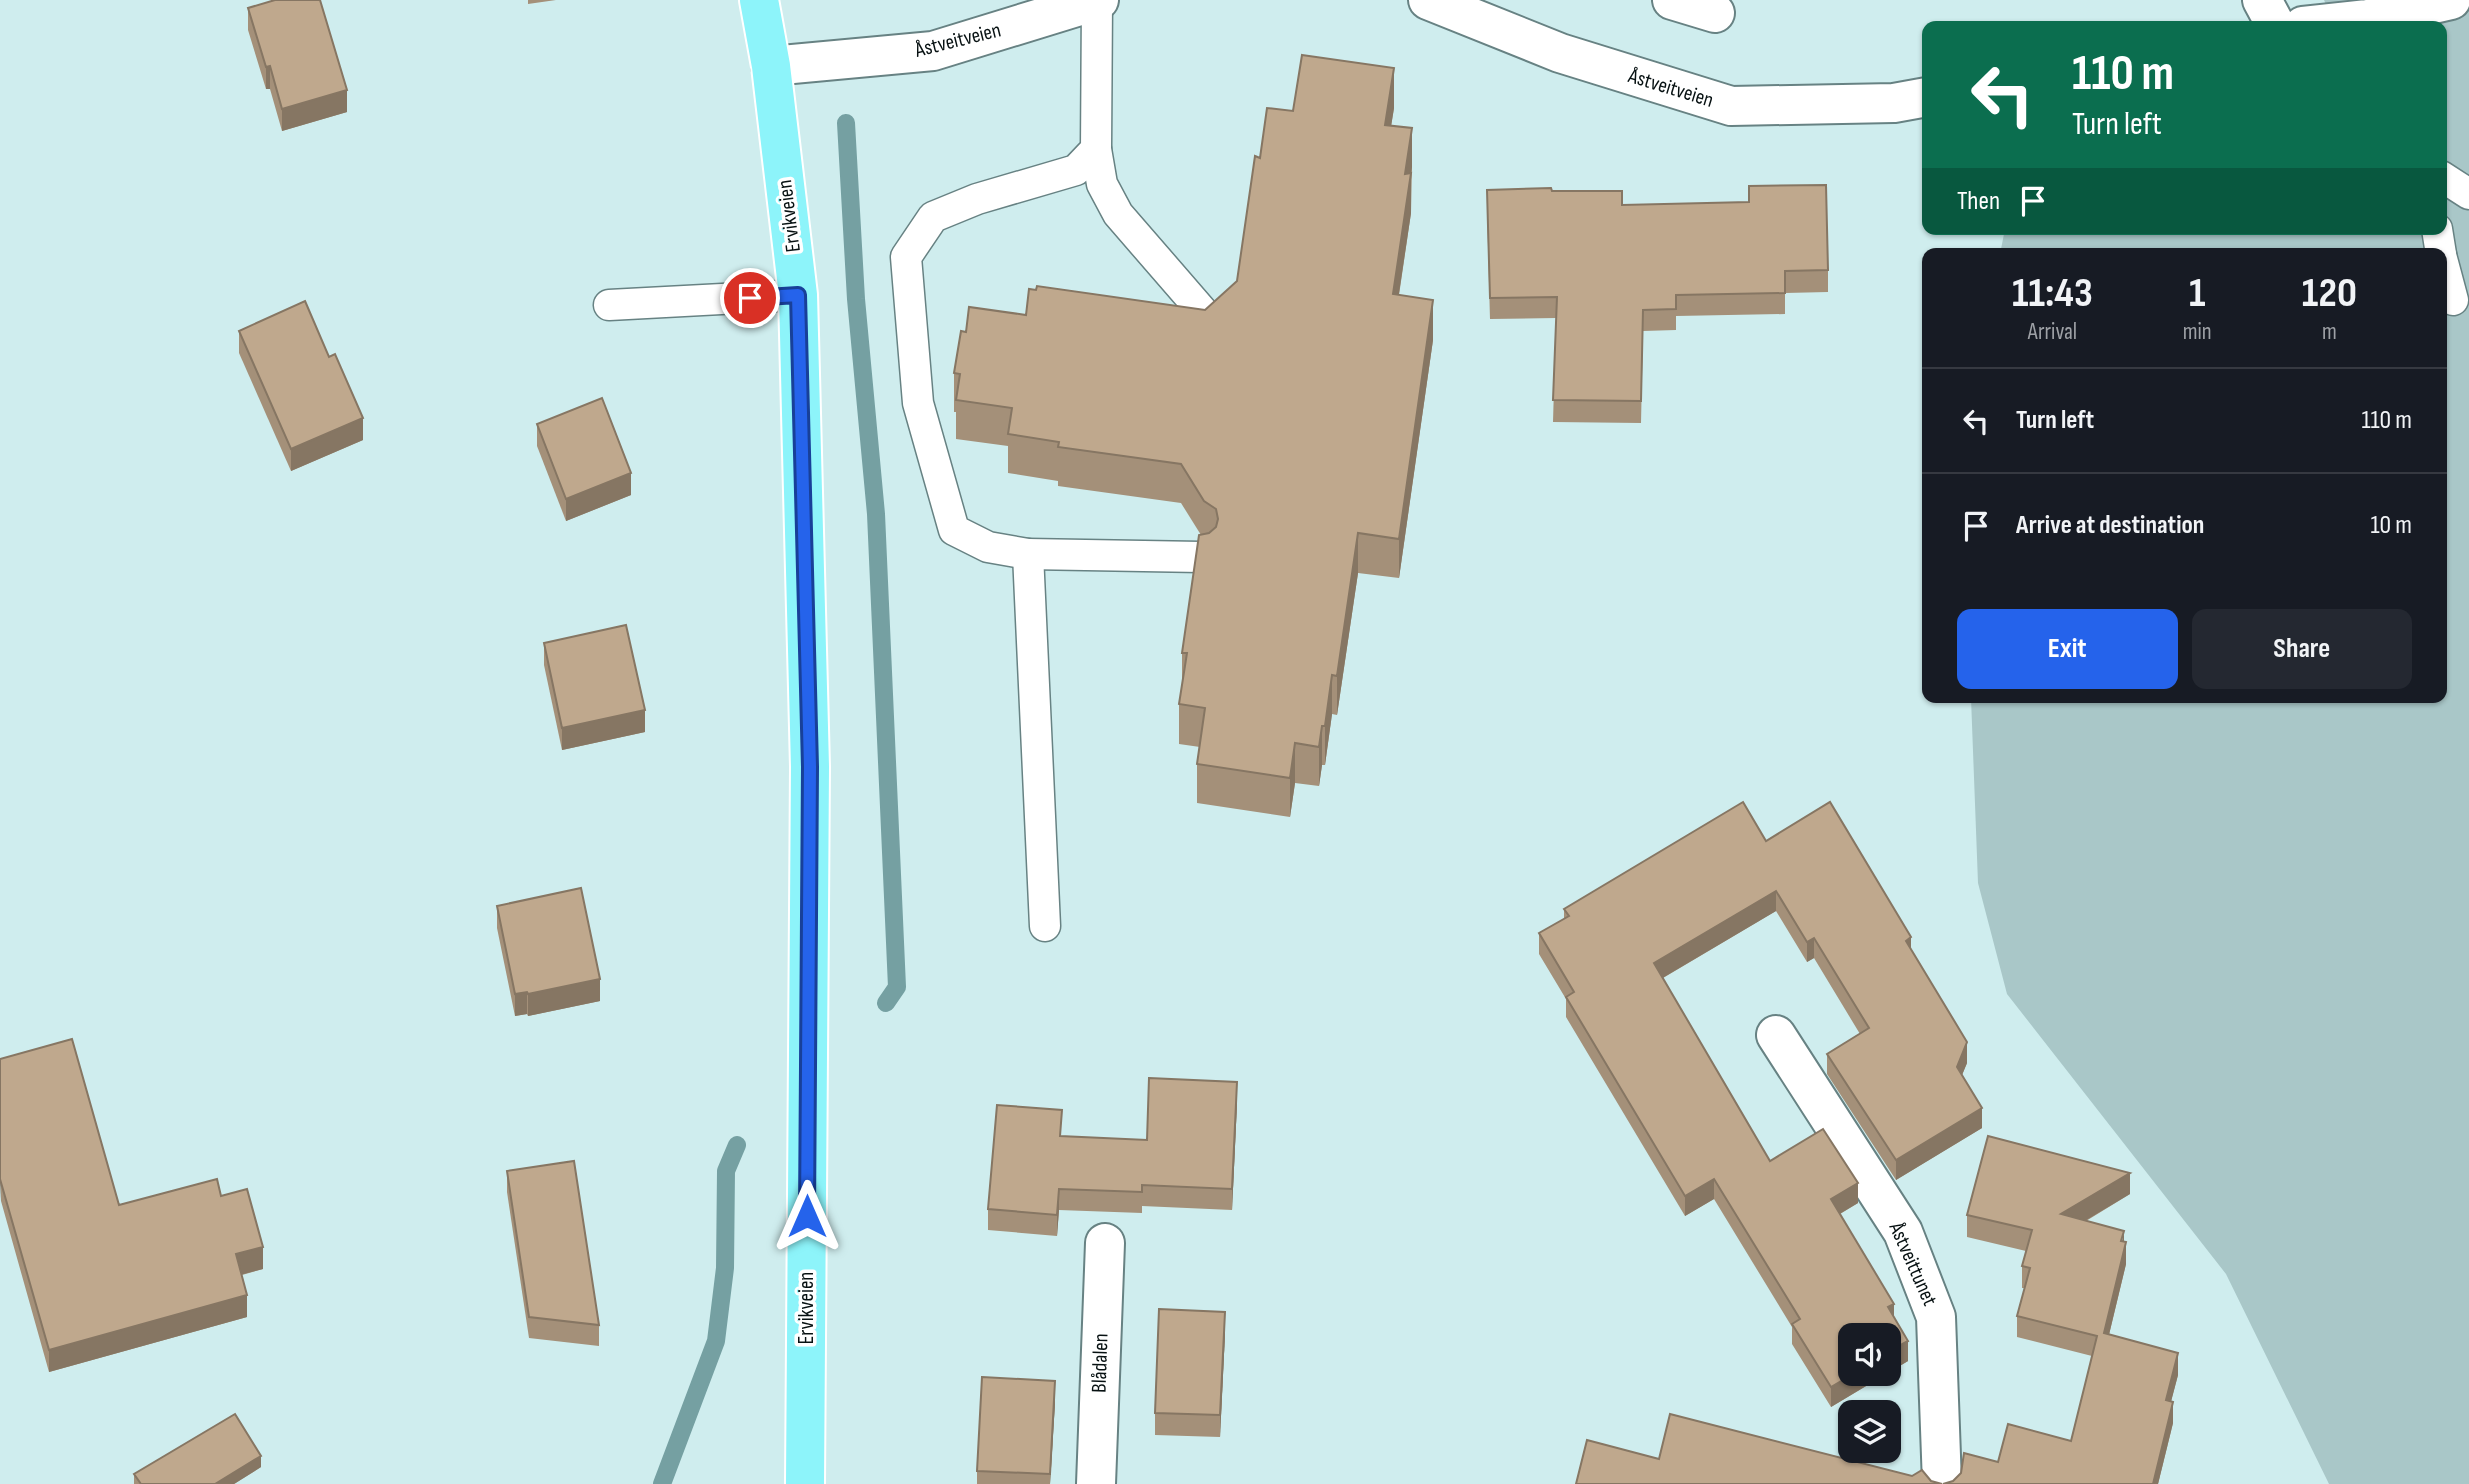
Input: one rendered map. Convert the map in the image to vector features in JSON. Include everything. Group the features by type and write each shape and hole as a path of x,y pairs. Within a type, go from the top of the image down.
{"main road":[{"name":"Ervikveien","path":"759,0 771,66 798,295 810,767 805,1484"}],"street":[{"name":"Åstveitveien","path":"771,66 933,51 1098,0"},
{"name":"Åstveitveien","path":"1428,0 1560,53 1731,106 1894,103 1922,98"},
{"path":"1672,0 1715,13"},
{"path":"2262,0 2273,21"},
{"path":"2376,21 2451,0"},
{"name":"Åstveittunet","path":"1776,1035 1903,1232 1936,1317 1942,1484"},
{"name":"Blådalen","path":"1096,1484 1105,1243"}],"lane":[{"path":"1098,0 1096,149 1102,184 1118,214 1209,319"},
{"path":"1096,149 1076,170 976,199 933,217 906,257 918,403 954,530 988,547 1028,554 1201,557"},
{"path":"2447,180 2469,194"},
{"path":"2447,277 2453,300"},
{"path":"608,305 798,295"},
{"path":"1028,554 1045,926"}],"shaded area":[{"path":"2324,0 2469,0 2469,1484 2329,1484 2226,1274 2007,994 1978,883 1971,703 2447,703 2447,248 2001,248 2004,235 2447,235 2447,21 2334,21"}],"building":[{"path":"275,0 320,0 347,90 282,109 270,66 266,67 248,8"},
{"path":"1302,55 1394,68 1385,125 1412,128 1405,174 1411,173 1393,294 1433,300 1399,539 1358,533 1337,676 1332,675 1325,726 1322,726 1319,747 1295,743 1290,778 1197,764 1205,708 1179,704 1187,653 1182,653 1199,535 1209,533 1216,527 1218,519 1216,509 1204,501 1181,464 1058,447 1059,442 1008,434 1012,408 956,400 960,374 954,373 961,331 966,332 969,307 1026,315 1029,289 1036,290 1037,286 1205,310 1237,281 1255,156 1260,158 1267,108 1293,111"},
{"path":"1826,185 1828,270 1785,271 1785,293 1676,295 1676,309 1643,310 1641,401 1553,400 1557,297 1490,298 1487,190 1551,188 1552,191 1622,191 1622,205 1749,202 1749,186"},
{"path":"305,301 329,357 335,354 363,418 291,449 239,331"},
{"path":"602,398 631,473 566,499 537,424"},
{"path":"626,625 645,710 562,728 544,643"},
{"path":"1743,802 1766,841 1830,802 1911,937 1906,941 1967,1042 1957,1067 1982,1108 1896,1160 1827,1054 1869,1028 1814,938 1807,942 1776,891 1654,963 1770,1161 1823,1129 1858,1183 1831,1199 1894,1304 1888,1307 1897,1323 1838,1323 1838,1383 1831,1387 1792,1324 1800,1319 1714,1179 1685,1196 1566,997 1574,992 1539,933 1569,916 1564,909"},
{"path":"581,888 600,979 528,994 515,994 497,906"},
{"path":"72,1039 119,1205 217,1179 221,1196 247,1189 263,1247 236,1254 247,1295 49,1350 0,1179 0,1059"},
{"path":"1149,1078 1237,1082 1232,1189 1142,1185 1142,1192 1059,1189 1057,1215 988,1209 997,1105 1062,1110 1060,1136 1147,1140"},
{"path":"1988,1136 2130,1173 2061,1214 2124,1231 2121,1241 2126,1242 2104,1333 2178,1353 2166,1400 2173,1402 2153,1484 1943,1484 1953,1481 1961,1473 1964,1453 1998,1462 2008,1424 2071,1441 2097,1336 2017,1316 2030,1268 2022,1266 2032,1230 1967,1215"},
{"path":"574,1161 599,1325 529,1317 507,1171"},
{"path":"1159,1309 1225,1312 1220,1415 1155,1413"},
{"path":"1901,1329 1908,1341 1901,1345"},
{"path":"982,1377 1055,1381 1050,1474 977,1471"},
{"path":"235,1414 261,1456 215,1484 141,1484 134,1474"},
{"path":"1670,1414 1838,1457 1838,1463 1861,1463 1912,1476 1922,1470 1931,1481 1942,1484 1576,1484 1587,1440 1659,1459"}],"waterway":[{"path":"846,123 856,299 876,514 897,987 886,1003"},
{"path":"662,1484 716,1341 725,1268 726,1171 737,1145"}],"route":[{"path":"750,298 798,295 810,767 807,1216"}]}
